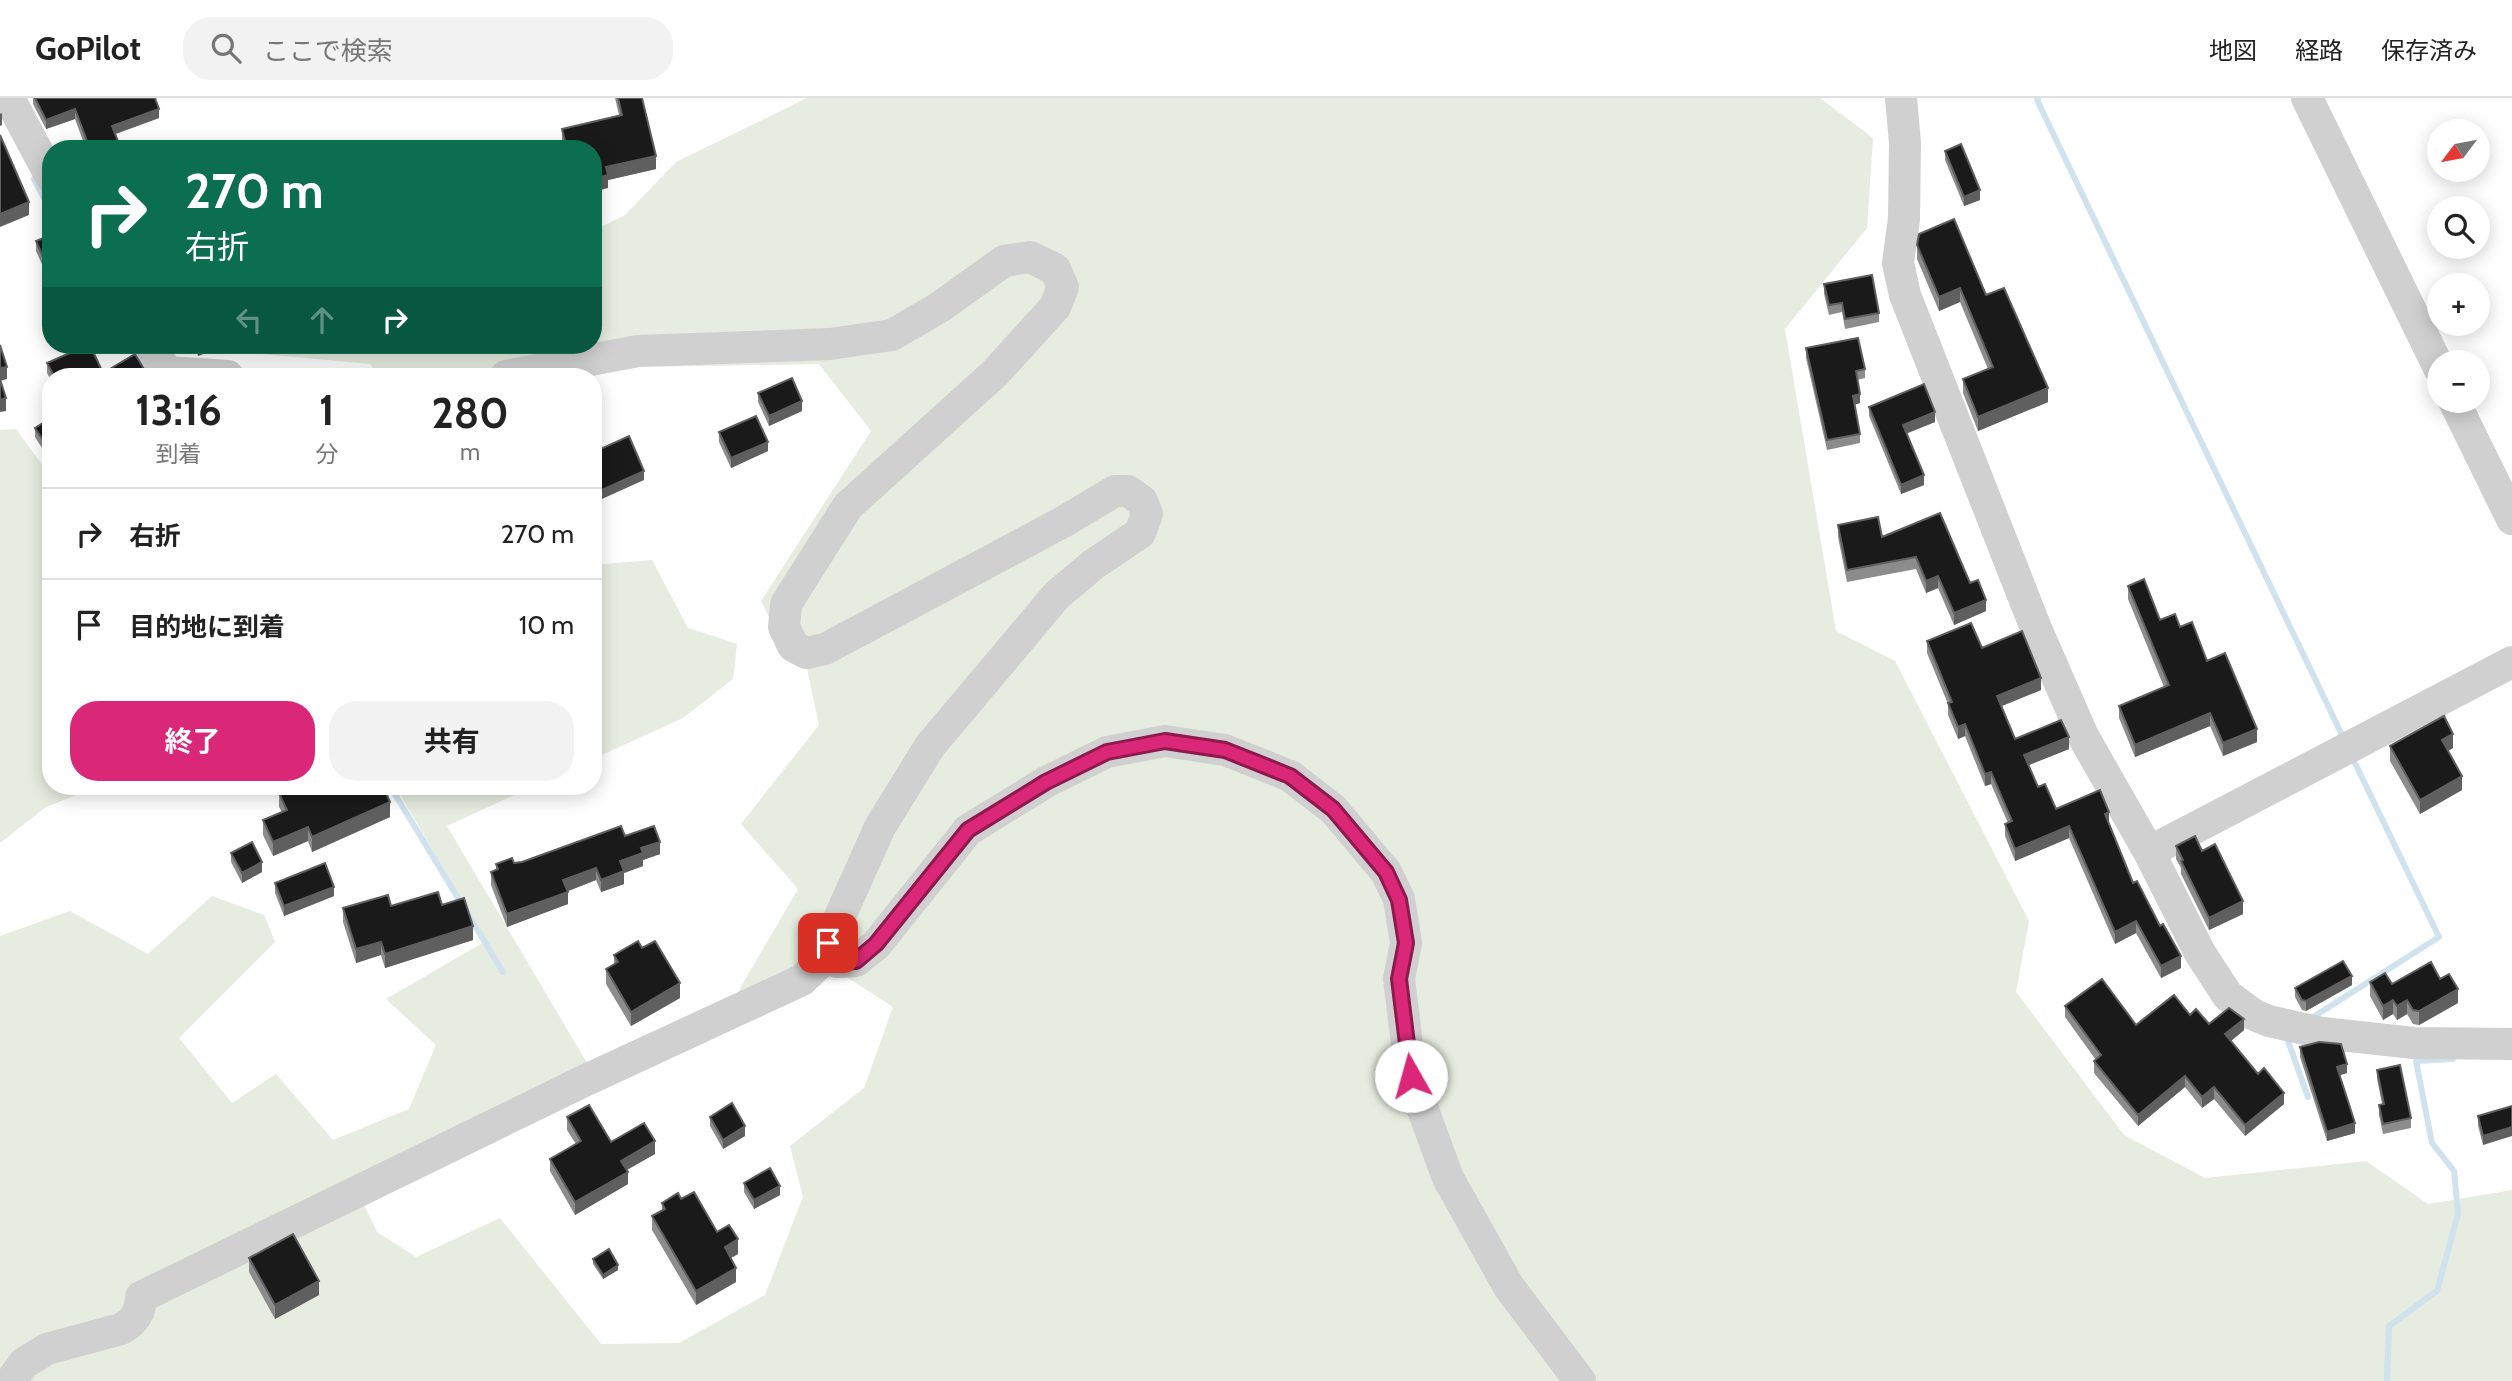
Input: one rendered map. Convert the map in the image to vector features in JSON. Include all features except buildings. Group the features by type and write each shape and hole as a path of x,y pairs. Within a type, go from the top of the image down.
{"street":[{"path":"9,98 42,160"},
{"path":"1902,98 1905,143 1904,219 1898,263 1905,295 2042,643 2083,736 2149,852 2200,953 2228,996 2254,1015 2269,1021 2322,1033 2414,1042 2507,1046 2512,1044"},
{"path":"2307,98 2430,350"},
{"path":"548,368 638,351 830,344 892,335 940,307 1004,261 1030,257 1055,269 1063,287 1055,307 995,373 848,506 786,604 784,627 793,646 806,653 825,649 1063,523 1115,491 1128,491 1142,501 1147,514 1140,533 1094,564 1057,595 930,746 880,827 828,943 830,954 837,962 856,961 876,944 968,830 1046,782 1107,752 1165,741 1225,750 1290,776 1333,809 1386,872 1399,900 1406,943 1399,979 1411,1076 1448,1178 1509,1287 1580,1381"},
{"path":"2460,413 2512,519"},
{"path":"2149,852 2512,662"},
{"path":"11,1381 24,1363 47,1349 121,1329 132,1323 141,1307 141,1297 584,1081 802,980 830,954"}],"shaded area":[{"path":"807,98 1820,98 1873,138 1867,228 1785,329 1836,631 1895,661 2029,921 2016,992 2124,1135 2205,1178 2366,1161 2428,1204 2512,1190 2512,1381 0,1381 0,936 70,911 148,954 212,896 264,915 275,942 179,1038 232,1103 276,1074 333,1140 409,1109 436,1045 386,999 486,941 400,795 514,795 447,826 590,1068 735,997 798,889 741,824 819,725 807,669 783,646 761,601 871,431 819,364 637,367 602,373 602,368 373,368 370,364 261,354 602,354 602,226 625,215 676,162","holes":["839,972 893,1007 864,1088 790,1146 803,1197 765,1295 679,1343 601,1344 500,1218 416,1257 377,1232 362,1201"]},
{"path":"16,429 42,465 42,795 76,795 46,807 0,843 0,430"},
{"path":"652,560 688,628 737,644 733,679 683,718 602,755 602,564"}],"waterway":[{"path":"2038,98 2342,735"},
{"path":"34,179 42,194"},
{"path":"137,354 145,368"},
{"path":"2310,1019 2439,937 2354,761"},
{"path":"395,795 503,972"},
{"path":"2288,1041 2308,1097"},
{"path":"2387,1381 2389,1326 2437,1291 2458,1214 2454,1171 2432,1143 2416,1061 2453,1059"}],"route":[{"path":"828,943 830,954 837,962 856,961 876,944 968,830 1046,782 1107,752 1165,741 1225,750 1290,776 1333,809 1386,872 1399,900 1406,943 1399,979 1411,1076"}]}
